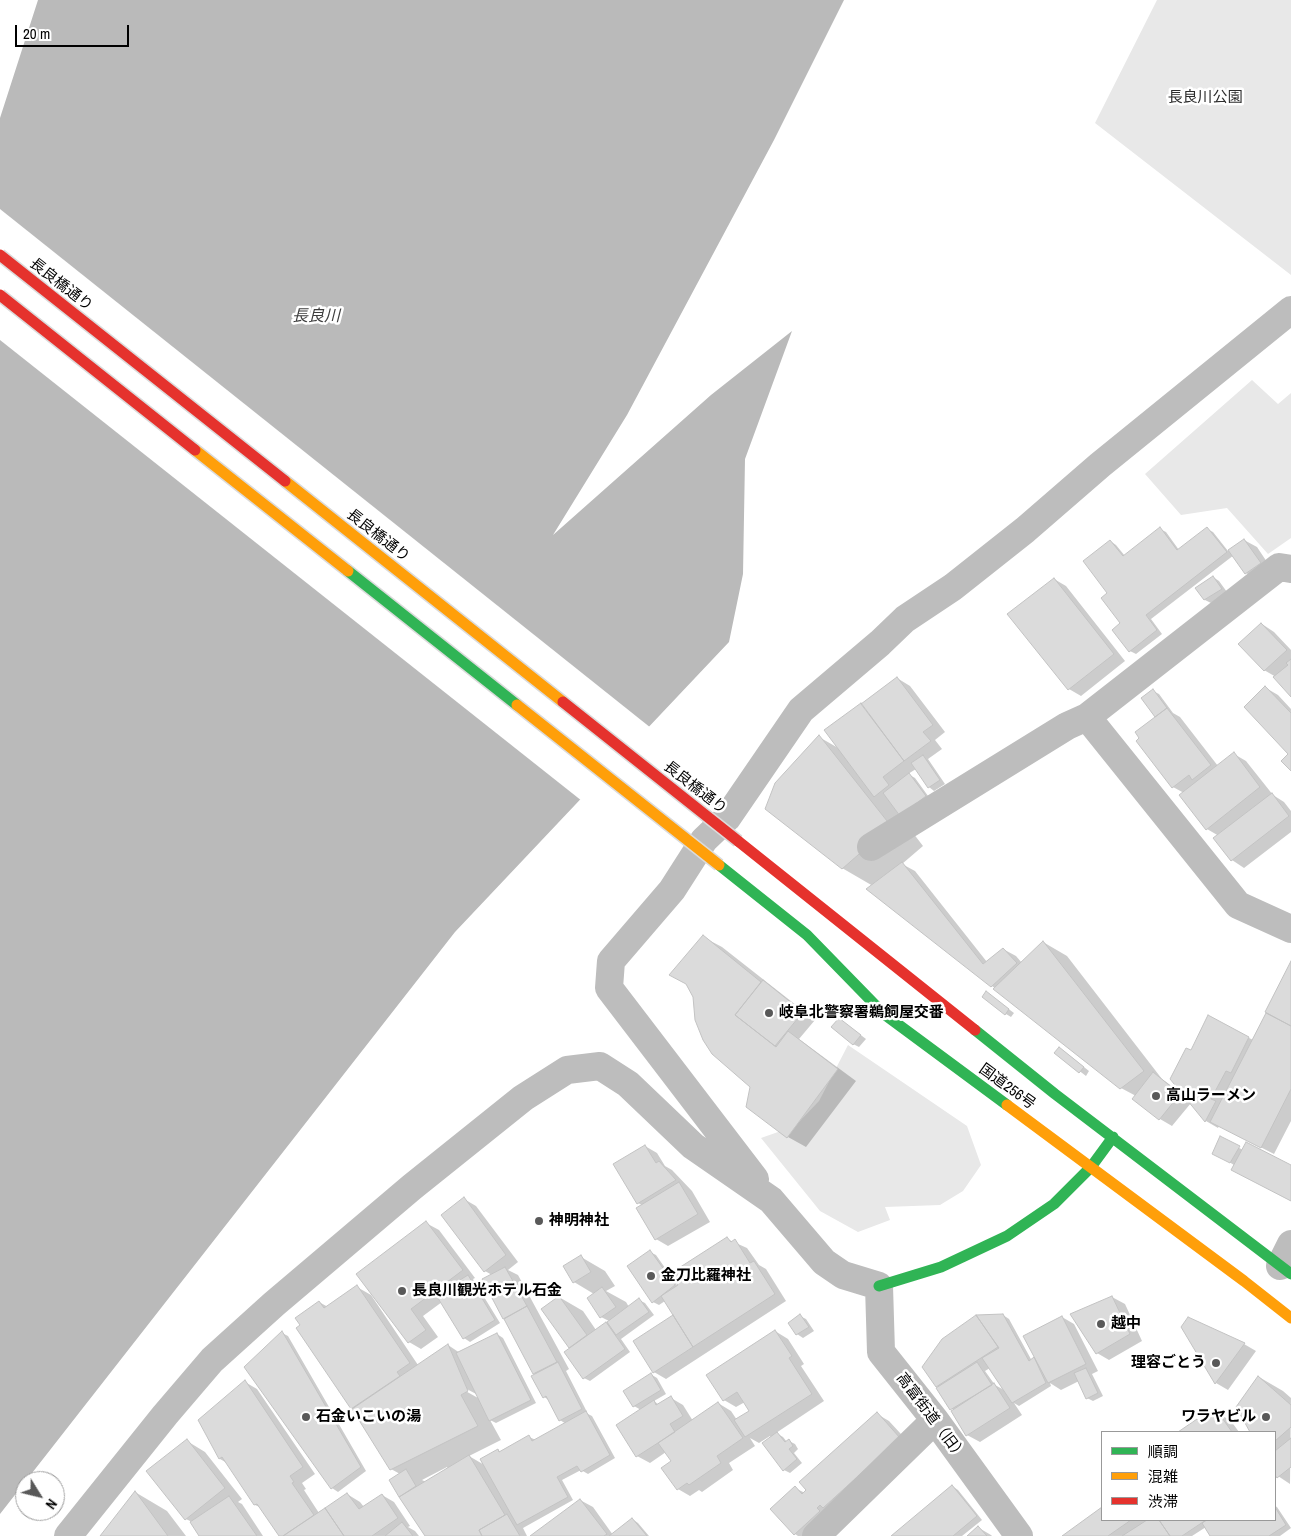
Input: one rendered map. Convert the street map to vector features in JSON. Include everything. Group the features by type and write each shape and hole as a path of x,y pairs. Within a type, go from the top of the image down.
{"main road":[{"name":"長良橋通り","path":"0,255 738,841"},
{"name":"国道256号","path":"0,295 807,935 884,1014 1244,1281 1291,1318"},
{"name":"国道256号","path":"738,841 1055,1094 1287,1261"},
{"path":"879,1286 941,1267 1007,1236 1054,1204 1091,1167 1113,1137"}],"street":[{"path":"879,1286 843,1275 824,1262 771,1200 609,988 611,961 672,890 704,840 727,818 802,710 905,619 953,587 1025,530 1100,465 1291,310"},
{"path":"871,847 1067,726 1087,717 1279,567 1291,569"},
{"path":"1087,717 1238,904 1291,929"},
{"path":"68,1536 212,1360 274,1304 412,1187 523,1098 567,1070 600,1066 621,1079 693,1146 771,1200"},
{"name":"高富街道（旧）","path":"879,1286 881,1352 935,1420 1019,1536"},
{"path":"816,1536 935,1420"}],"green space":[{"name":"長良川公園","path":"1157,0 1291,0 1291,275 1095,123"},
{"path":"1252,380 1278,404 1291,393 1291,538 1268,554 1227,508 1181,515 1145,474"},
{"path":"848,1045 967,1126 981,1165 963,1191 940,1205 885,1207 890,1220 858,1232 820,1211 761,1138 795,1126 819,1101"}],"water":[{"name":"長良川","path":"38,0 844,0 774,140 627,415 553,535 711,395 792,331 745,459 743,574 729,642 455,932 34,1471 15,1471 15,1495 0,1514 0,118"}],"pier":[{"path":"0,209 651,728 582,801 0,340"}],"building":[{"path":"1160,527 1177,550 1207,527 1227,552 1146,615 1157,630 1129,652 1112,630 1120,623 1101,598 1107,593 1083,561 1110,540 1123,556"},
{"path":"1244,539 1261,563 1245,574 1228,550"},
{"path":"1213,576 1222,589 1204,600 1195,588"},
{"path":"1054,578 1114,654 1068,690 1007,614"},
{"path":"1261,623 1287,650 1264,671 1238,644"},
{"path":"1291,659 1291,697 1273,677 1288,665 1286,663"},
{"path":"897,677 933,725 923,732 931,741 904,761 861,704"},
{"path":"1265,686 1291,713 1291,771 1281,761 1288,754 1244,707"},
{"path":"1153,689 1167,708 1155,717 1141,698"},
{"path":"861,703 904,761 883,777 889,785 874,797 824,730"},
{"path":"1167,708 1211,765 1192,780 1189,775 1172,788 1136,741 1139,738 1135,732"},
{"path":"819,735 891,826 842,869 765,809 775,783"},
{"path":"1234,752 1260,787 1206,830 1179,795"},
{"path":"923,755 940,780 928,788 911,763"},
{"path":"909,773 926,796 900,816 883,793"},
{"path":"1272,793 1289,816 1231,861 1213,838"},
{"path":"902,862 983,964 1003,948 1017,963 991,987 866,889"},
{"path":"703,935 761,982 735,1015 776,1047 788,1031 838,1069 787,1138 746,1107 750,1087 712,1054 703,1040 695,1020 693,997 686,984 669,975"},
{"path":"1043,941 1144,1071 1120,1089 993,989"},
{"path":"1291,961 1291,1026 1265,1012"},
{"name":"岐阜北警察署鵜飼屋交番","path":"763,980 803,1012 775,1046 735,1015"},
{"path":"986,991 1009,1009 1005,1015 982,997"},
{"path":"1266,1013 1291,1026 1291,1089 1261,1148 1210,1122"},
{"path":"1208,1015 1249,1037 1231,1073 1226,1071 1211,1099 1216,1101 1205,1122 1170,1079 1186,1048 1191,1050"},
{"path":"839,1018 861,1035 853,1045 831,1027"},
{"path":"1059,1047 1084,1067 1079,1073 1054,1053"},
{"name":"高山ラーメン","path":"1153,1072 1180,1094 1159,1120 1132,1099"},
{"path":"1220,1136 1240,1146 1230,1163 1212,1154"},
{"path":"1246,1142 1291,1165 1291,1201 1231,1170"},
{"path":"645,1145 656,1163 659,1161 676,1180 637,1204 613,1164"},
{"path":"679,1182 698,1214 655,1240 636,1208"},
{"path":"464,1197 506,1255 484,1272 441,1215"},
{"name":"長良川観光ホテル石金","path":"426,1221 463,1270 411,1309 426,1330 408,1343 356,1274"},
{"path":"727,1237 731,1242 735,1239 750,1263 754,1261 775,1294 693,1347 661,1296 678,1285 671,1273"},
{"name":"金刀比羅神社","path":"650,1250 675,1285 652,1303 627,1266"},
{"path":"581,1255 591,1272 573,1283 563,1266"},
{"path":"505,1267 527,1306 503,1319 482,1279"},
{"path":"468,1275 495,1320 463,1339 436,1295"},
{"path":"357,1285 410,1363 397,1372 400,1376 351,1409 296,1328 300,1325 295,1318 319,1301 324,1308"},
{"path":"602,1287 616,1307 600,1318 587,1298"},
{"path":"559,1296 587,1335 569,1348 541,1309"},
{"name":"越中","path":"1112,1296 1130,1334 1096,1354 1070,1314"},
{"path":"639,1298 649,1312 616,1335 607,1322"},
{"path":"527,1306 557,1362 533,1374 504,1319"},
{"path":"800,1314 809,1327 796,1335 788,1323"},
{"path":"1003,1314 1029,1361 1034,1357 1046,1383 1012,1403 982,1358 999,1348 976,1315"},
{"path":"673,1315 693,1347 653,1373 633,1341"},
{"path":"976,1315 998,1347 936,1387 922,1367 942,1339"},
{"path":"1062,1316 1086,1364 1048,1383 1023,1336"},
{"name":"理容ごとう","path":"1188,1317 1245,1343 1215,1384 1181,1327"},
{"path":"606,1322 625,1349 583,1379 564,1352"},
{"path":"775,1330 792,1356 789,1358 812,1394 745,1437 734,1420 749,1411 737,1392 723,1401 706,1375"},
{"name":"石金いこいの湯","path":"282,1331 361,1467 331,1489 244,1367"},
{"path":"497,1333 531,1400 489,1421 456,1353"},
{"path":"448,1344 468,1391 461,1395 478,1426 390,1470 352,1409"},
{"path":"558,1362 582,1409 559,1421 546,1396 543,1398 531,1376"},
{"path":"977,1362 992,1385 950,1410 936,1388"},
{"path":"1086,1368 1098,1393 1086,1399 1074,1373"},
{"path":"651,1373 661,1390 633,1407 623,1391"},
{"name":"ワラヤビル","path":"1258,1376 1291,1405 1291,1427 1276,1440 1276,1431 1249,1431 1236,1407"},
{"path":"245,1380 303,1467 290,1476 294,1482 292,1483 314,1515 283,1536 279,1536 257,1504 254,1505 222,1457 219,1459 198,1420"},
{"path":"994,1383 1010,1408 966,1436 951,1411"},
{"path":"671,1396 683,1416 670,1424 675,1432 636,1457 616,1425 654,1400 656,1405"},
{"path":"718,1402 743,1438 717,1456 721,1463 689,1485 687,1483 677,1490 661,1468 671,1461 658,1443"},
{"path":"586,1411 610,1455 581,1472 577,1466 557,1477 568,1497 517,1525 480,1459 498,1449 499,1452 529,1435 532,1441"},
{"path":"877,1412 900,1438 823,1508 820,1505 817,1508 820,1511 794,1535 770,1509 795,1486 802,1494 806,1490 799,1482"},
{"path":"1218,1412 1231,1431 1179,1431 1197,1419 1201,1424"},
{"path":"777,1432 785,1442 789,1439 793,1446 789,1449 797,1459 783,1471 762,1443"},
{"path":"1291,1438 1291,1467 1277,1478 1276,1476 1276,1450"},
{"path":"187,1439 225,1488 185,1520 146,1471"},
{"path":"469,1455 505,1515 479,1530 482,1536 425,1536 399,1497"},
{"path":"406,1469 416,1486 399,1497 389,1480"},
{"path":"952,1485 977,1516 953,1536 891,1536"},
{"path":"135,1491 168,1536 100,1536"},
{"path":"347,1493 359,1509 382,1494 398,1518 372,1536 344,1536 325,1508"},
{"path":"229,1496 257,1536 199,1536 190,1522"},
{"path":"580,1499 607,1534 604,1536 530,1536"},
{"path":"325,1508 344,1536 283,1536"},
{"path":"1101,1508 1101,1521 1130,1521 1108,1536 1062,1536"},
{"path":"1276,1509 1286,1525 1269,1536 1210,1536 1202,1523 1205,1521 1276,1521"},
{"path":"507,1514 520,1536 482,1536 479,1530"},
{"path":"632,1518 647,1536 609,1536"},
{"path":"1145,1521 1160,1521 1170,1536 1122,1536"},
{"path":"1160,1521 1204,1521 1182,1536 1170,1536"},
{"path":"402,1522 413,1536 385,1536"},
{"path":"978,1526 987,1536 967,1536"}],"traffic: fast":[{"path":"348,571 517,705"},
{"path":"719,865 807,935 884,1014 1007,1105"},
{"path":"975,1030 1055,1094 1291,1274"},
{"path":"879,1286 941,1267 1007,1236 1054,1204 1091,1167 1113,1137"}],"traffic: slow":[{"path":"195,450 348,571"},
{"path":"285,481 563,702"},
{"path":"517,705 719,865"},
{"path":"1007,1105 1291,1318"}],"traffic: jam":[{"path":"0,255 285,481"},
{"path":"0,295 195,450"},
{"path":"563,702 738,841"},
{"path":"738,841 975,1030"}],"place":[{"name":"岐阜北警察署鵜飼屋交番","path":"769,1013"},
{"name":"高山ラーメン","path":"1156,1096"},
{"name":"神明神社","path":"539,1221"},
{"name":"金刀比羅神社","path":"651,1276"},
{"name":"長良川観光ホテル石金","path":"402,1291"},
{"name":"越中","path":"1101,1324"},
{"name":"理容ごとう","path":"1216,1363"},
{"name":"石金いこいの湯","path":"306,1417"},
{"name":"ワラヤビル","path":"1266,1417"}]}
